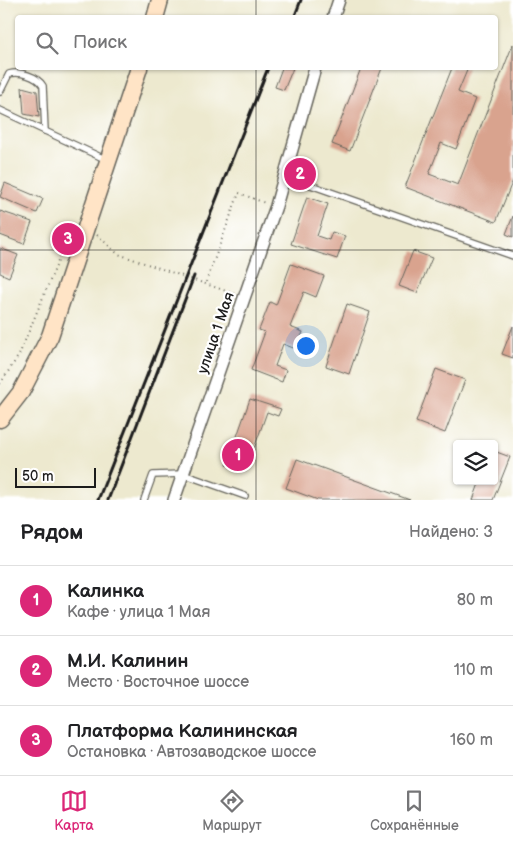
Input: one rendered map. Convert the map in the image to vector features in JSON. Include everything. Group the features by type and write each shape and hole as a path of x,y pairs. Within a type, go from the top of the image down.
{"main road":[{"path":"156,15 160,0"},
{"path":"0,419 25,385 50,336 138,70"}],"street":[{"path":"334,15 339,0"},
{"name":"улица 1 Мая","path":"174,500 285,176 294,136 314,70"}],"lane":[{"path":"0,92 9,74 18,72 40,82 43,86 45,131"},
{"path":"0,110 109,161"},
{"path":"285,176 513,256"},
{"path":"144,500 153,475 183,474 246,496"}],"path":[{"path":"206,283 239,194 265,203"},
{"path":"96,234 118,254 235,294"},
{"path":"0,384 8,375 19,356 64,247"}],"building":[{"path":"513,44 513,180 496,222 405,187 451,70 467,70 458,92 475,99 456,149 441,143 429,174 458,185"},
{"path":"281,70 292,70 284,90 275,87"},
{"path":"360,70 381,70 350,151 332,144"},
{"path":"22,87 37,91 39,117 24,114"},
{"path":"5,183 43,199 37,213 0,197"},
{"path":"307,197 328,204 317,236 329,240 332,232 345,236 337,259 291,244"},
{"path":"0,211 32,222 24,244 0,235"},
{"path":"513,216 513,237 506,234"},
{"path":"0,248 18,255 9,277 0,273"},
{"path":"413,251 432,258 417,293 399,286"},
{"path":"291,264 324,276 316,297 304,292 290,327 303,332 296,349 283,344 275,366 286,370 282,382 251,370 265,332 259,330 270,302 276,305"},
{"path":"347,304 370,312 349,374 326,366"},
{"path":"513,326 513,358 502,354"},
{"path":"436,369 465,380 445,433 416,422"},
{"path":"250,399 281,409 278,416 267,412 246,471 227,465"},
{"path":"498,452 510,457 493,500 473,500 479,485 498,485"},
{"path":"297,459 410,500 318,500 286,488"}],"railway":[{"path":"295,15 301,0"},
{"path":"98,500 267,70"},
{"path":"108,500 194,276"}],"place":[{"name":"М.И. Калинин","path":"300,174"},
{"name":"Платформа Калининская","path":"68,239"},
{"name":"Калинка","path":"238,455"}]}
